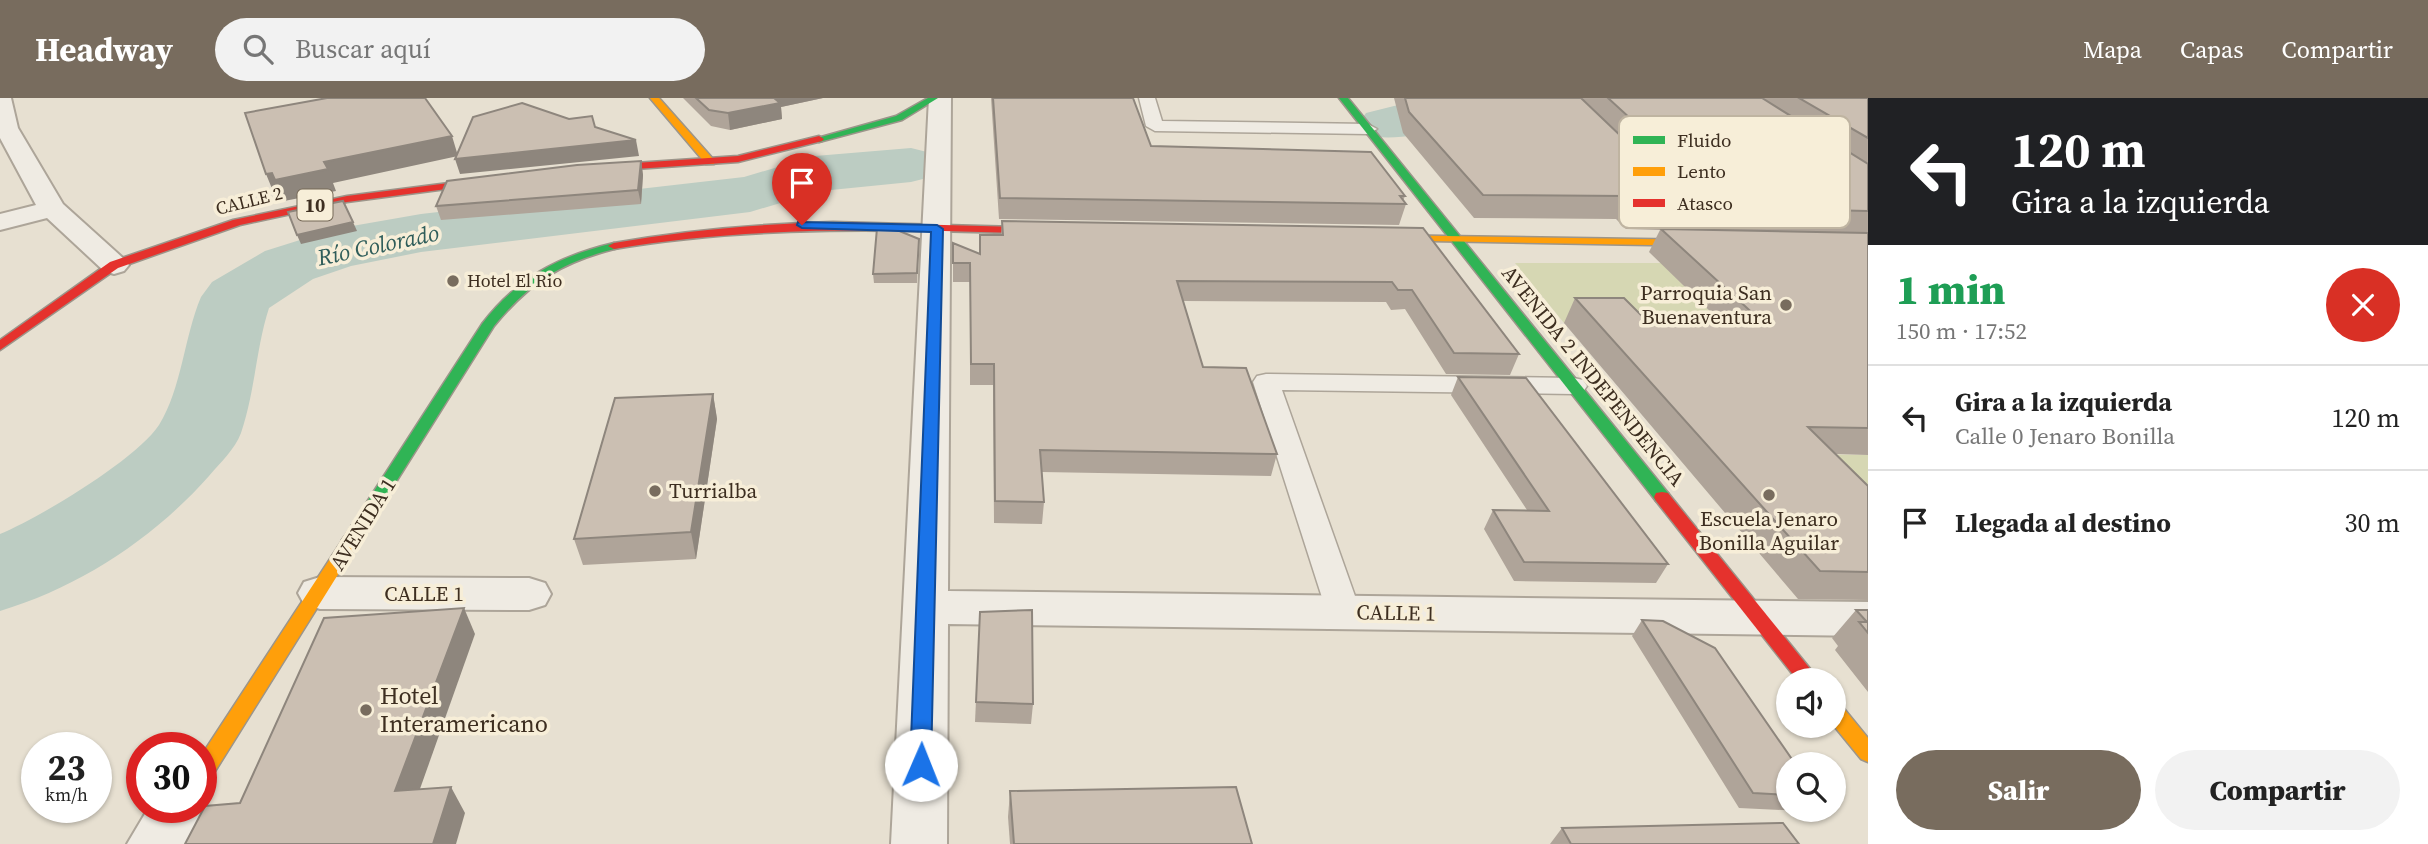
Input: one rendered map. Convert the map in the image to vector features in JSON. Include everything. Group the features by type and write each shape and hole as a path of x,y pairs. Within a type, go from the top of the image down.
{"street":[{"path":"0,98 6,128 52,209 114,265"},
{"path":"654,98 710,162"},
{"path":"580,169 738,159 873,126 907,103 933,98"},
{"path":"919,844 940,98"},
{"name":"AVENIDA 2 INDEPENDENCIA","path":"1343,98 1800,668"},
{"path":"907,103 938,135"},
{"path":"662,165 698,149 718,144"},
{"name":"CALLE 2","path":"0,346 114,265 237,222 347,198 512,178"},
{"path":"0,222 52,209"},
{"name":"AVENIDA 1","path":"217,750 320,593 489,324 530,278 580,254 603,248 727,228 802,225 937,229"},
{"path":"937,229 1074,232"},
{"path":"1361,237 1717,243"},
{"name":"CALLE 1","path":"320,593 529,594"},
{"name":"CALLE 1","path":"924,607 1868,619"},
{"path":"1846,726 1868,753"},
{"path":"155,844 169,823"}],"lane":[{"path":"1147,98 1156,125 1368,129"},
{"path":"1344,612 1266,382 1574,386"}],"green space":[{"path":"1515,263 1661,263 1744,345 1612,323 1564,323"},
{"path":"1789,454 1868,455 1868,535"}],"building":[{"path":"327,98 425,98 452,136 324,162 328,169 275,180 272,173 266,174 245,113"},
{"path":"696,98 774,98 780,103 728,113 709,110"},
{"path":"993,98 1133,98 1151,146 1371,152 1405,196 1400,196 1406,204 1000,198"},
{"path":"1405,98 1581,98 1619,134 1619,196 1483,195 1409,112"},
{"path":"1608,98 1762,98 1791,116 1628,116"},
{"path":"1799,98 1868,98 1868,138 1850,128 1850,116 1830,116"},
{"path":"522,103 569,119 592,116 595,127 636,140 455,159 473,117"},
{"path":"1850,153 1868,164 1868,211 1850,211"},
{"path":"641,161 638,190 436,206 447,181 577,165"},
{"path":"343,201 353,222 297,235 288,212"},
{"path":"1002,221 1423,228 1519,354 1454,353 1412,290 1398,290 1392,282 1177,281 1203,367 1246,368 1277,454 1040,450 1044,502 995,501 994,364 971,364 970,263 953,263 953,243 980,254 980,235 1003,235"},
{"path":"877,228 892,228 919,239 917,273 873,274"},
{"path":"1661,229 1868,233 1868,428 1808,427 1868,486 1868,572 1820,571 1575,298 1624,298 1644,318 1759,319"},
{"path":"1458,377 1526,378 1668,564 1524,562 1493,510 1549,511"},
{"name":"Turrialba","path":"713,394 691,532 574,539 615,398"},
{"path":"464,608 395,791 451,787 433,844 185,844 196,823 217,823 217,805 240,803 324,618"},
{"path":"1032,610 1033,704 976,702 980,612"},
{"path":"1856,610 1868,610 1868,633 1859,622 1867,622"},
{"path":"1642,620 1663,621 1715,648 1787,752 1776,752 1776,794 1753,793"},
{"path":"1236,787 1252,844 1014,844 1010,791"},
{"path":"1783,823 1799,844 1571,844 1562,828"}],"waterway":[{"name":"Río Colorado","path":"1385,124 1439,112 1462,98"},
{"name":"Río Colorado","path":"0,575 57,549 149,486 197,436 215,383 228,321 237,297 289,265 335,249 421,233 750,194 815,174 911,165"}],"traffic: fast":[{"path":"819,139 899,118 934,98"},
{"path":"1343,98 1662,497"},
{"path":"351,540 489,324 502,308 543,272 575,257 614,246"}],"traffic: slow":[{"path":"654,98 710,162"},
{"path":"1380,238 1705,243"},
{"path":"217,749 351,540"},
{"path":"1846,726 1868,753"}],"traffic: jam":[{"path":"591,169 738,159 819,139"},
{"path":"0,346 114,265 237,222 347,199 496,180"},
{"path":"614,246 723,230 778,227 889,226 1054,231"},
{"path":"1662,497 1800,668"}],"place":[{"name":"Hotel El Rio","path":"453,281"},
{"name":"Parroquia San Buenaventura","path":"1786,305"},
{"name":"Turrialba","path":"655,491"},
{"name":"Escuela Jenaro Bonilla Aguilar","path":"1769,495"},
{"name":"Hotel Interamericano","path":"366,710"}],"route":[{"path":"802,225 937,229 921,765"}]}
